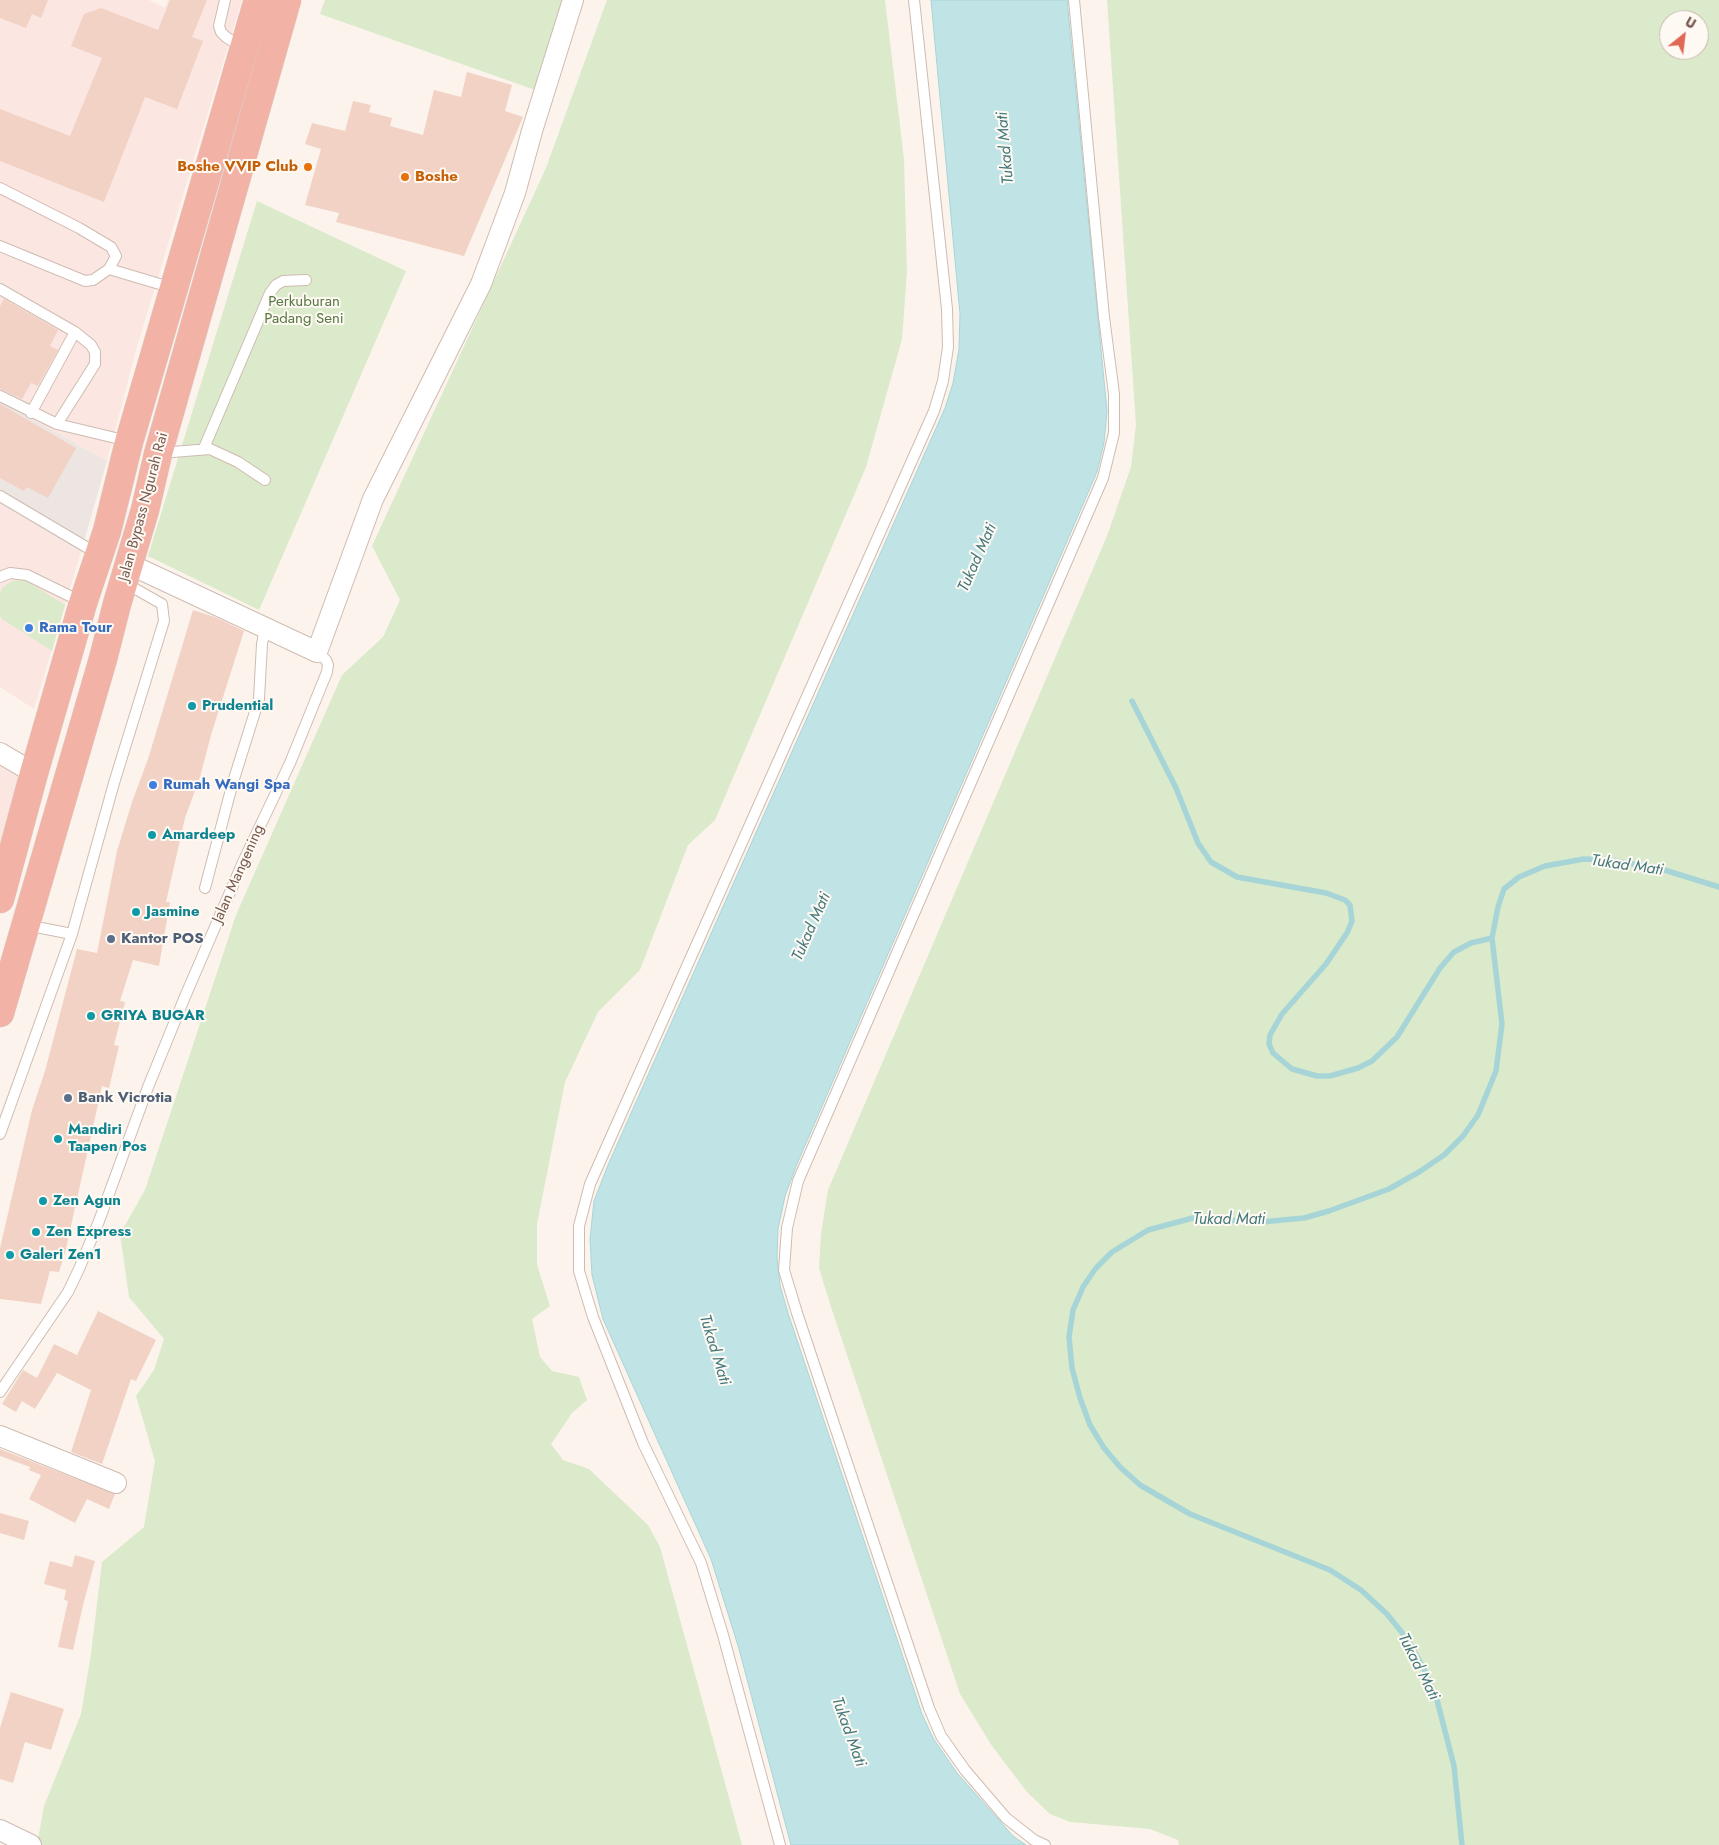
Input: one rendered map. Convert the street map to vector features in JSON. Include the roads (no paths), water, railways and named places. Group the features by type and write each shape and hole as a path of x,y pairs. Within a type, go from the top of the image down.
{"highway":[{"name":"Jalan Bypass Ngurah Rai","path":"0,899 83,603 107,531 129,442 258,0"},
{"name":"Jalan Bypass Ngurah Rai","path":"0,1012 103,659 145,510 158,454 287,0"},
{"path":"70,649 103,659"}],"street":[{"path":"127,573 265,628 317,652 373,498 481,284 515,193 532,131 574,0"},
{"path":"0,753 34,774"},
{"path":"0,1436 116,1483"},
{"path":"0,1830 31,1845"}],"lane":[{"path":"225,0 219,26 221,32 244,49"},
{"path":"780,1845 723,1635 701,1563 642,1443 593,1317 579,1271 579,1226 590,1184 934,411 943,381 948,347 948,309 914,0"},
{"path":"1046,1845 1034,1840 1006,1818 965,1770 941,1736 929,1708 796,1313 784,1270 787,1228 798,1181 1103,478 1114,433 1114,394 1104,317 1074,0"},
{"path":"0,188 79,228 111,247 116,256 110,269 93,280 85,281 0,246"},
{"path":"110,269 174,289"},
{"path":"204,448 270,294 276,285 283,281 306,280"},
{"path":"0,289 75,332 91,345 95,352 94,364 57,424"},
{"path":"31,413 75,332"},
{"path":"0,396 31,413 57,424 129,442"},
{"path":"158,454 204,448 217,451 265,480"},
{"path":"0,496 99,554"},
{"path":"0,576 10,573 27,575 83,603"},
{"path":"0,1134 72,934 114,783 164,621 162,604 127,573"},
{"path":"205,888 233,782 259,699 262,644 265,628"},
{"name":"Jalan Mangening","path":"0,1392 68,1292 79,1269 99,1222 148,1087 184,999 244,862 290,764 327,672 328,665 326,660 317,652"},
{"path":"26,925 72,934"},
{"path":"0,1098 11,1101"}],"water":[{"path":"931,0 1067,0 1107,411 1104,443 1097,472 797,1164 785,1196 778,1229 777,1258 780,1285 788,1313 922,1714 933,1738 957,1773 1013,1836 1026,1845 791,1845 739,1649 711,1559 603,1319 592,1275 590,1239 594,1201 608,1165 945,408 953,383 959,349 960,314"}],"waterway":[{"path":"1132,701 1176,788 1198,843 1211,862 1237,877 1326,893 1345,900 1350,905 1352,921 1347,933 1326,964 1282,1014 1270,1035 1269,1044 1273,1053 1292,1069 1317,1076 1330,1076 1358,1068 1372,1061 1397,1037 1440,968 1454,952 1471,943 1492,938"},
{"name":"Tukad Mati","path":"1462,1845 1454,1766 1437,1700 1424,1669 1408,1640 1387,1614 1361,1590 1330,1570 1190,1514 1140,1485 1120,1467 1104,1448 1090,1425 1080,1398 1072,1368 1069,1337 1073,1310 1083,1287 1096,1268 1112,1252 1148,1230 1193,1218 1261,1222 1304,1218 1389,1189 1444,1155 1463,1136 1478,1115 1496,1071 1502,1024 1492,938 1498,907 1504,889 1519,877 1545,866 1584,859 1607,860 1658,868 1719,887"}],"place":[{"name":"Boshe VVIP Club","path":"308,167"},
{"name":"Boshe","path":"405,177"},
{"name":"Rama Tour","path":"29,628"},
{"name":"Prudential","path":"192,706"},
{"name":"Rumah Wangi Spa","path":"153,785"},
{"name":"Amardeep","path":"152,835"},
{"name":"Jasmine","path":"136,912"},
{"name":"Kantor POS","path":"111,939"},
{"name":"GRIYA BUGAR","path":"91,1016"},
{"name":"Bank Vicrotia","path":"68,1098"},
{"name":"Mandiri Taapen Pos","path":"58,1139"},
{"name":"Zen Agun","path":"43,1201"},
{"name":"Zen Express","path":"36,1232"},
{"name":"Galeri Zen1","path":"10,1255"}],"park label":[{"name":"Perkuburan Padang Seni","path":"304,310"}]}
